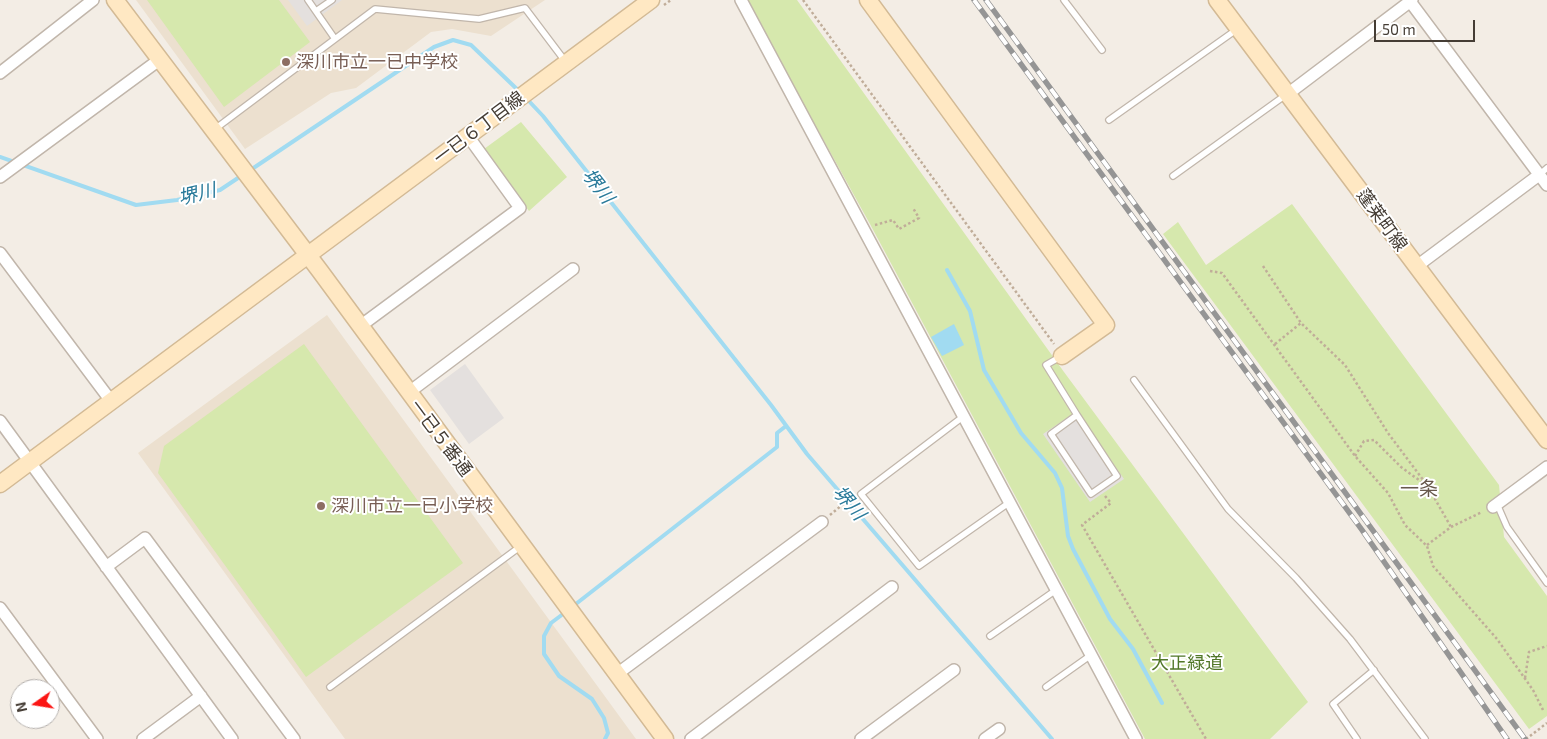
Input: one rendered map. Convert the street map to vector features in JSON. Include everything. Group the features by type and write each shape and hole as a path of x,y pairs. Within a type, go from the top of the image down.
{"street":[{"path":"0,73 93,0"},
{"name":"一已５番通","path":"115,0 664,739"},
{"name":"一已６丁目線","path":"0,484 650,0"},
{"path":"741,0 1136,739"},
{"path":"868,0 1106,325 1062,356"},
{"name":"蓬莱町線","path":"1218,0 1547,440"},
{"path":"1289,93 1410,0 1543,171 1547,185"},
{"path":"4,174 159,60"},
{"path":"359,327 520,208 468,136"},
{"path":"1417,266 1543,171"},
{"path":"0,253 112,401"},
{"path":"408,393 573,269"},
{"path":"0,421 232,739"},
{"path":"1495,506 1547,467"},
{"path":"617,674 822,522"},
{"path":"106,567 145,538 294,739"},
{"path":"691,739 892,587"},
{"path":"0,608 97,739"},
{"path":"861,739 954,670"},
{"path":"143,739 201,696"},
{"path":"985,739 999,729"}],"lane":[{"path":"308,0 335,39"},
{"path":"316,11 332,0"},
{"path":"1064,0 1102,50"},
{"path":"213,130 375,9 479,19 525,8 566,63"},
{"path":"1109,120 1239,28"},
{"path":"1173,176 1289,93"},
{"path":"1062,356 1046,365 1117,476 1091,494 1051,434 1077,415"},
{"path":"1134,380 1228,510 1296,578 1374,670 1425,739"},
{"path":"964,416 861,494 919,566 1010,502"},
{"path":"1495,506 1507,527 1547,583"},
{"path":"330,688 522,546"},
{"path":"990,636 1056,590"},
{"path":"1046,687 1092,655"},
{"path":"1356,739 1333,704 1374,670"}],"path":[{"path":"803,0 1062,356"},
{"path":"874,225 893,220 898,229 919,218 913,208"},
{"path":"1263,266 1301,323 1345,365 1388,434 1427,485 1451,527"},
{"path":"1210,271 1222,273 1355,456 1388,494 1405,525 1427,546 1433,566 1497,639 1525,678 1543,710"},
{"path":"1275,344 1301,323"},
{"path":"1355,456 1364,441 1374,440 1401,467 1427,485"},
{"path":"1099,489 1111,503 1082,525 1206,739"},
{"path":"838,508 855,494"},
{"path":"1427,546 1451,527 1495,506"},
{"path":"1525,678 1530,652 1547,646"},
{"path":"1526,739 1547,723"}],"shaded area":[{"name":"深川市立一已中学校","path":"136,0 545,0 491,36 452,29 431,32 356,88 331,93 245,149"},
{"path":"288,0 342,0 307,26"},
{"name":"深川市立一已小学校","path":"327,315 636,739 345,739 138,453"},
{"path":"465,364 504,418 469,444 430,390"},
{"path":"1077,411 1124,479 1090,502 1043,434"}],"green space":[{"path":"147,0 279,0 310,42 224,107"},
{"name":"大正緑道","path":"746,0 797,0 1064,372 1308,702 1270,739 1145,739 870,224"},
{"path":"521,122 567,177 529,211 484,149"},
{"path":"1292,204 1499,485 1504,537 1547,596 1547,716 1529,729 1163,234 1178,222 1206,265"},
{"path":"304,344 463,563 306,677 158,473 164,446"}],"water":[{"path":"954,324 964,345 942,356 931,337"}],"waterway":[{"name":"堺川","path":"249,171 434,47 453,40 471,45 521,93"},
{"name":"堺川","path":"526,98 543,116 771,405 807,454 1052,739"},
{"name":"堺川","path":"0,157 136,205 177,200 220,190 241,176"},
{"path":"947,270 970,311 984,370 1021,433 1055,473 1062,488 1068,536 1073,549 1110,619 1133,649 1162,703"},
{"path":"572,607 777,447 777,433 786,426"},
{"path":"567,611 551,623 544,636 544,654 559,676 592,699 604,718 608,733 605,739"}],"railway":[{"path":"974,0 1362,530 1507,739"},
{"path":"986,0 1525,739"}],"place":[{"name":"深川市立一已中学校","path":"286,62"},
{"name":"深川市立一已小学校","path":"321,506"}],"district":[{"name":"一条","path":"1419,489"}]}
